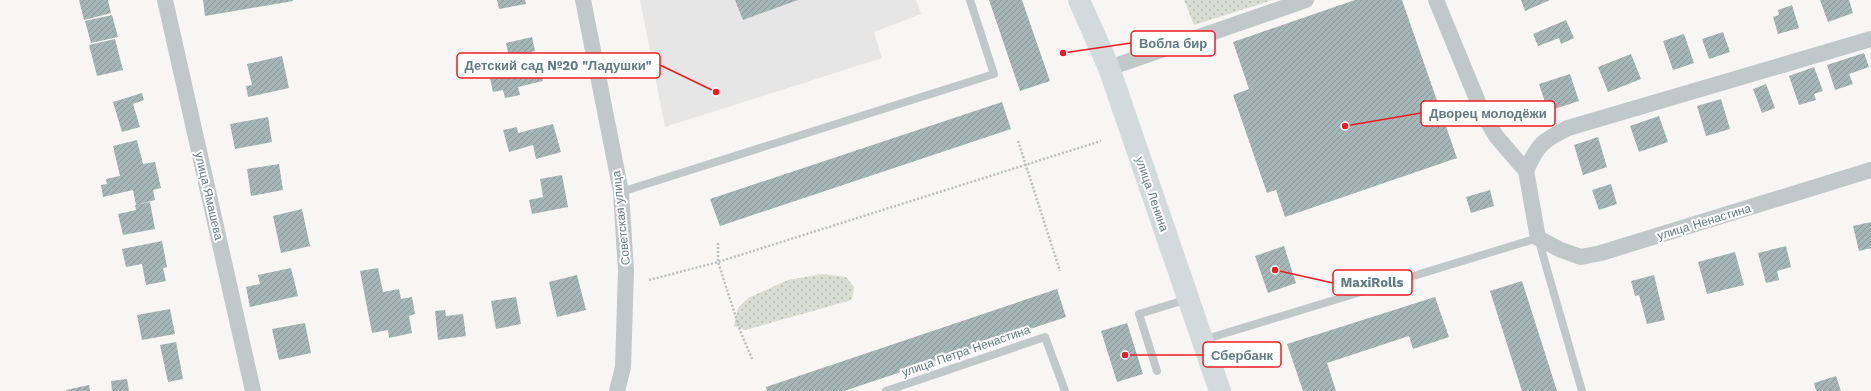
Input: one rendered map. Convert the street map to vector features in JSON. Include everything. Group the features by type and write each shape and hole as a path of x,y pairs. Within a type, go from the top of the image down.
{"main road":[{"name":"улица Ленина","path":"1079,0 1109,68 1220,391"}],"street":[{"name":"улица Ямашева","path":"165,0 253,391"},
{"name":"Советская улица","path":"583,0 621,192 626,271 623,366 617,391"},
{"path":"1109,68 1306,0"},
{"path":"1436,0 1483,114 1496,136 1526,172 1538,238"},
{"path":"1526,172 1534,151 1544,142 1568,128 1871,39"},
{"name":"улица Ненастина","path":"1538,238 1561,250 1580,257 1601,253 1871,170"}],"lane":[{"path":"621,192 994,74 970,0"},
{"path":"1203,340 1538,238 1582,391"},
{"path":"1157,371 1139,314 1188,299"},
{"name":"улица Петра Ненастина","path":"886,391 1044,337 1064,391"}],"path":[{"path":"1018,141 1060,271"},
{"path":"649,280 718,262 1026,166 1101,141"},
{"path":"718,243 718,262 741,333 753,361"}],"shaded area":[{"path":"640,0 916,0 921,14 874,32 882,58 665,127"},
{"path":"1184,0 1273,0 1194,25"},
{"path":"822,274 846,277 854,287 852,300 745,330 734,326 738,308 748,298 788,280"}],"building":[{"path":"79,0 108,0 111,13 84,20"},
{"path":"203,0 293,0 293,1 205,16"},
{"path":"497,0 525,0 526,4 499,9"},
{"path":"735,0 798,0 743,20"},
{"path":"989,0 1022,0 1050,81 1020,91"},
{"path":"1355,0 1402,0 1457,158 1285,217 1276,190 1267,193 1233,95 1249,89 1233,42"},
{"path":"1521,0 1550,0 1525,11"},
{"path":"1820,0 1849,0 1853,13 1828,22"},
{"path":"1792,5 1799,28 1778,34 1773,17 1779,15 1778,10"},
{"path":"112,15 118,37 91,43 85,21"},
{"path":"1566,20 1574,38 1561,44 1559,38 1538,46 1533,34"},
{"path":"1723,32 1730,52 1709,59 1702,39"},
{"path":"1684,34 1694,63 1673,70 1663,41"},
{"path":"532,37 535,51 509,57 506,43"},
{"path":"115,39 123,70 97,76 89,45"},
{"path":"1864,53 1869,67 1849,74 1853,84 1835,90 1827,65"},
{"path":"536,54 543,81 518,87 520,95 505,98 503,90 493,92 487,65"},
{"path":"1631,54 1641,79 1608,92 1598,67"},
{"path":"282,56 289,88 248,97 246,86 252,85 247,64"},
{"path":"1814,67 1823,91 1814,94 1816,100 1799,105 1789,76"},
{"path":"1570,74 1579,101 1548,111 1539,84"},
{"path":"1766,84 1775,108 1762,113 1753,89"},
{"path":"142,93 144,100 133,104 140,127 122,132 113,102"},
{"path":"1721,99 1730,129 1706,136 1697,106"},
{"path":"1002,102 1011,129 720,226 710,199"},
{"path":"1659,116 1668,142 1639,152 1630,126"},
{"path":"268,117 272,142 235,149 230,124"},
{"path":"553,124 561,152 536,159 533,145 509,152 503,130 517,127 518,133"},
{"path":"1598,137 1607,167 1583,175 1574,145"},
{"path":"137,140 143,164 155,162 161,188 153,190 155,200 136,205 133,190 103,197 101,185 107,184 106,179 120,176 113,146"},
{"path":"279,164 283,190 251,196 247,169"},
{"path":"562,175 568,207 532,214 529,200 543,197 540,179"},
{"path":"1611,184 1617,204 1599,210 1592,190"},
{"path":"1490,190 1494,206 1471,213 1466,197"},
{"path":"150,202 155,229 123,235 118,214 136,210 135,205"},
{"path":"302,209 310,246 281,253 273,216"},
{"path":"1871,222 1871,248 1859,251 1853,226"},
{"path":"162,241 167,267 163,268 166,281 146,285 142,264 126,267 122,249"},
{"path":"1284,246 1296,283 1268,293 1255,256"},
{"path":"1786,246 1791,267 1777,271 1779,280 1766,283 1758,253"},
{"path":"1735,252 1744,285 1707,294 1698,262"},
{"path":"291,268 298,296 250,307 246,287 260,284 258,275"},
{"path":"378,268 383,292 399,289 401,299 412,297 415,314 409,316 412,333 389,338 388,330 372,333 360,271"},
{"path":"577,275 586,310 557,317 549,282"},
{"path":"1654,275 1665,320 1647,324 1639,295 1635,296 1631,281"},
{"path":"1522,281 1557,391 1522,391 1490,291"},
{"path":"1057,289 1066,317 844,391 767,391 766,387"},
{"path":"516,297 521,324 496,329 491,301"},
{"path":"1435,297 1449,337 1413,349 1409,336 1327,363 1336,391 1303,391 1287,344"},
{"path":"170,309 175,334 142,340 137,315"},
{"path":"445,310 446,316 463,314 466,336 438,340 435,311"},
{"path":"305,323 311,353 279,360 272,329"},
{"path":"1127,323 1143,374 1117,382 1101,331"},
{"path":"176,342 183,379 168,382 160,345"},
{"path":"1836,376 1841,391 1816,391 1814,383"},
{"path":"127,379 129,391 112,391 111,381"},
{"path":"89,385 90,391 66,391 66,390"}],"place":[{"name":"Вобла бир","path":"1063,53"},
{"name":"Детский сад №20 \"Ладушки\"","path":"716,92"},
{"name":"Дворец молодёжи","path":"1345,126"},
{"name":"MaxiRolls","path":"1275,270"},
{"name":"Сбербанк","path":"1125,355"}]}
